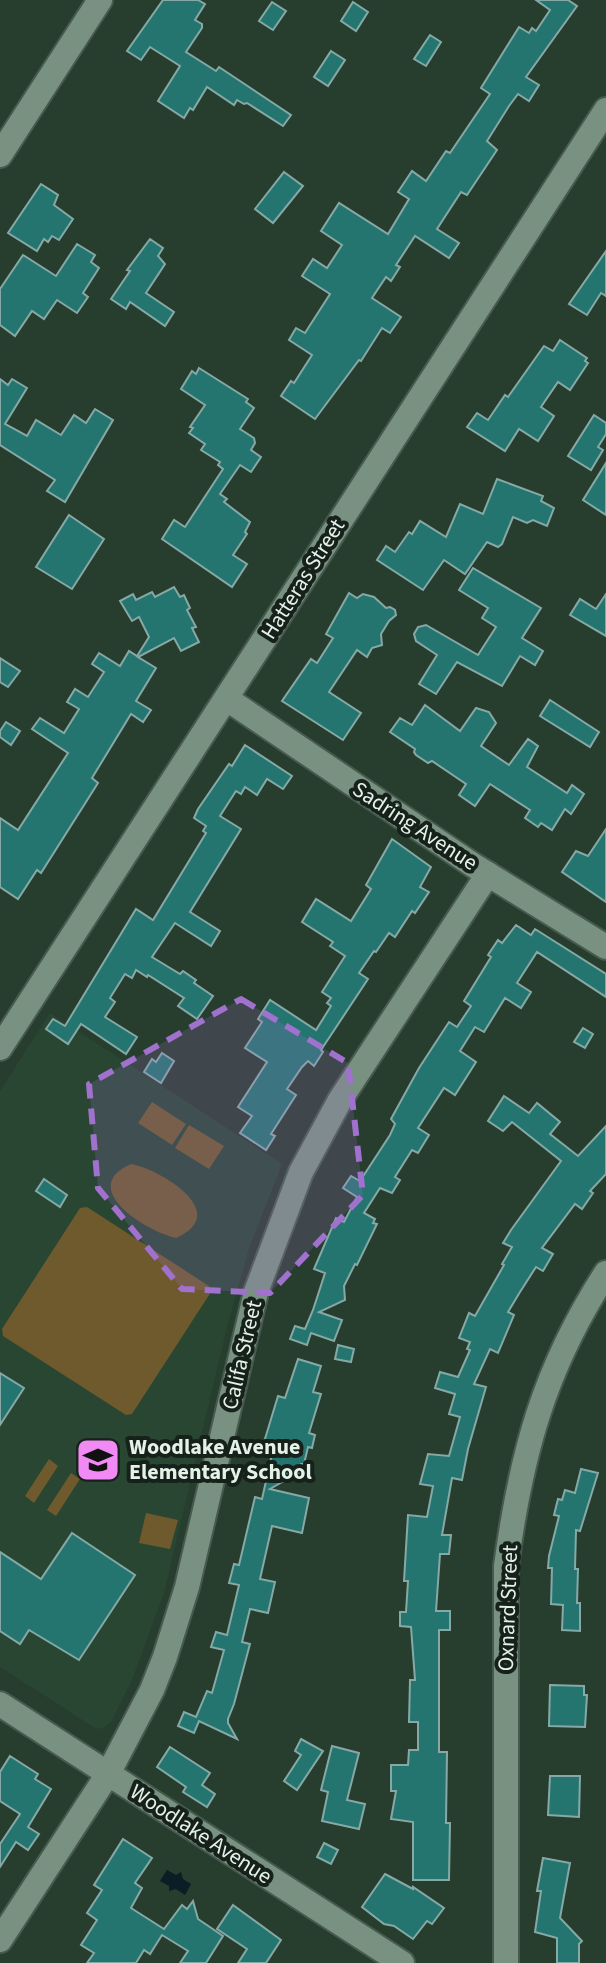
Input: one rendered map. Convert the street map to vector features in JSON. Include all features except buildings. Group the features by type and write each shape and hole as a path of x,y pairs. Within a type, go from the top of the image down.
{"street":[{"path":"0,155 100,0"},
{"name":"Hatteras Street","path":"0,1048 606,110"},
{"name":"Sadring Avenue","path":"227,699 488,874 606,947"},
{"name":"Califa Street","path":"0,1940 108,1774 152,1690 165,1657 187,1587 256,1292 301,1172 340,1100 488,874"},
{"name":"Oxnard Street","path":"506,1963 505,1593 515,1501 529,1439 555,1363 583,1308 606,1273"},
{"name":"Woodlake Avenue","path":"0,1704 402,1963"}],"highlighted area":[{"path":"241,999 348,1063 363,1195 270,1293 182,1289 98,1188 89,1084"}],"shaded area":[{"name":"Woodlake Avenue Elementary School","path":"50,1013 282,1164 249,1248 227,1327 164,1593 132,1680 111,1722 101,1729 0,1667 0,1091"},
{"path":"152,1102 186,1124 172,1145 138,1123"},
{"path":"189,1125 224,1146 209,1169 175,1148"},
{"path":"131,1164 158,1174 186,1194 194,1205 197,1217 192,1228 176,1238 149,1227 122,1208 113,1196 111,1185 116,1174"},
{"path":"87,1207 209,1286 211,1292 132,1414 126,1415 3,1336 2,1329 80,1208"},
{"path":"49,1459 58,1466 34,1503 25,1496"},
{"path":"71,1473 80,1479 56,1516 47,1510"},
{"path":"146,1513 178,1520 170,1549 139,1543"}],"water":[{"path":"167,1870 176,1875 181,1872 183,1879 191,1884 185,1895 176,1889 169,1891 169,1886 160,1881"}],"place":[{"name":"Woodlake Avenue Elementary School","path":"98,1460"}]}
